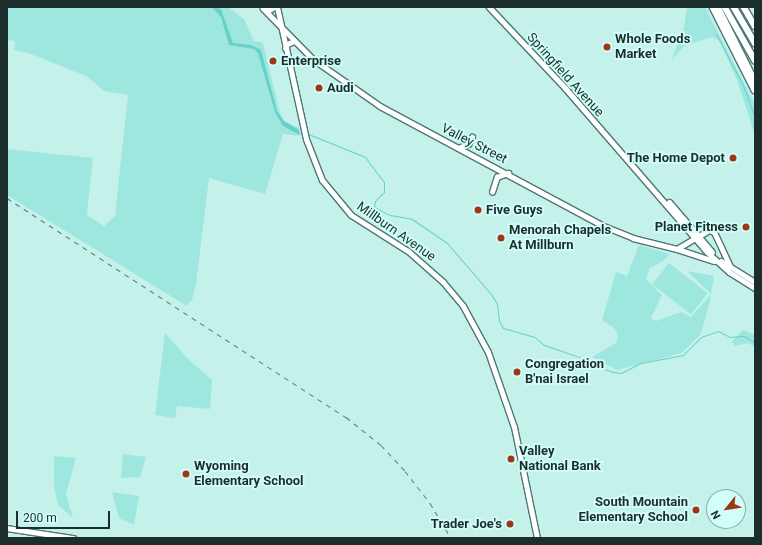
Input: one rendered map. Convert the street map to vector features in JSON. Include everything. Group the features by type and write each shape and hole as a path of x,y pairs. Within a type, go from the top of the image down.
{"highway":[{"path":"713,7 755,90"},
{"path":"718,7 755,81"},
{"path":"725,7 755,60"},
{"path":"734,7 755,42"},
{"path":"744,7 755,26"}],"main road":[{"path":"262,8 269,10 276,7"},
{"name":"Millburn Avenue","path":"276,7 306,139 319,173 340,204 359,221 400,245 429,268 453,294 469,315 488,352 503,392 524,468 537,538"},
{"name":"Springfield Avenue","path":"489,7 697,237 722,262 755,282"},
{"name":"Valley Street","path":"262,8 312,59 380,106 611,229 677,249"},
{"path":"285,49 287,44 294,41"},
{"path":"458,148 468,144 472,137"},
{"path":"492,192 497,177 508,173"},
{"path":"677,249 709,230 714,232 731,267"},
{"name":"Springfield Avenue","path":"697,237 718,263 755,288"},
{"path":"677,249 718,263"},
{"path":"7,528 72,538"}],"shaded area":[{"path":"7,7 228,7 244,19 254,41 263,43 280,113 284,121 299,128 300,136 283,134 265,194 209,178 196,284 192,300 187,306 7,195 7,149 93,158 87,212 88,216 104,226 115,216 128,95 104,91 86,76 31,54 14,50 15,41 7,40"},
{"path":"212,7 221,9 233,43 251,45 261,50 277,111 284,121 299,130 300,135 283,126 275,112 258,53 254,49 229,45 221,17"},
{"path":"687,7 705,7 755,105 755,135 737,80 719,40 712,37 684,46 671,61 684,28"},
{"path":"639,245 670,254 663,261 650,268 646,279 662,295 651,318 656,321 681,312 691,317 711,294 687,271 714,276 710,301 701,334 682,353 617,370 592,357 616,343 618,335 614,328 602,320 616,272 627,276"},
{"path":"669,263 708,293 691,314 652,284"},
{"path":"743,330 755,335 755,347 748,343 734,346 732,341"},
{"path":"165,333 187,358 212,380 210,409 177,406 175,418 155,415"},
{"path":"123,454 146,457 140,477 121,478"},
{"path":"54,456 76,458 66,494 73,518 58,505 54,487"},
{"path":"112,492 139,496 134,525 119,518"}],"waterway":[{"path":"716,34 743,85 755,118"},
{"path":"306,133 365,157 384,182 384,192 375,201 374,207 390,215 412,219 447,243 491,294 497,304 499,321 503,328 535,337 544,345 591,361 601,368 621,373 641,363 683,355 701,337 718,331 730,337 744,336 755,343"}],"railway":[{"path":"7,198 346,417 381,445 405,471 430,503 451,538"}],"place":[{"name":"Whole Foods Market","path":"607,47"},
{"name":"Enterprise","path":"273,61"},
{"name":"Audi","path":"319,88"},
{"name":"The Home Depot","path":"733,158"},
{"name":"Five Guys","path":"478,210"},
{"name":"Planet Fitness","path":"746,227"},
{"name":"Menorah Chapels At Millburn","path":"501,238"},
{"name":"Congregation B'nai Israel","path":"517,372"},
{"name":"Valley National Bank","path":"511,459"},
{"name":"Wyoming Elementary School","path":"186,474"},
{"name":"South Mountain Elementary School","path":"696,510"},
{"name":"Trader Joe's","path":"510,524"}]}
